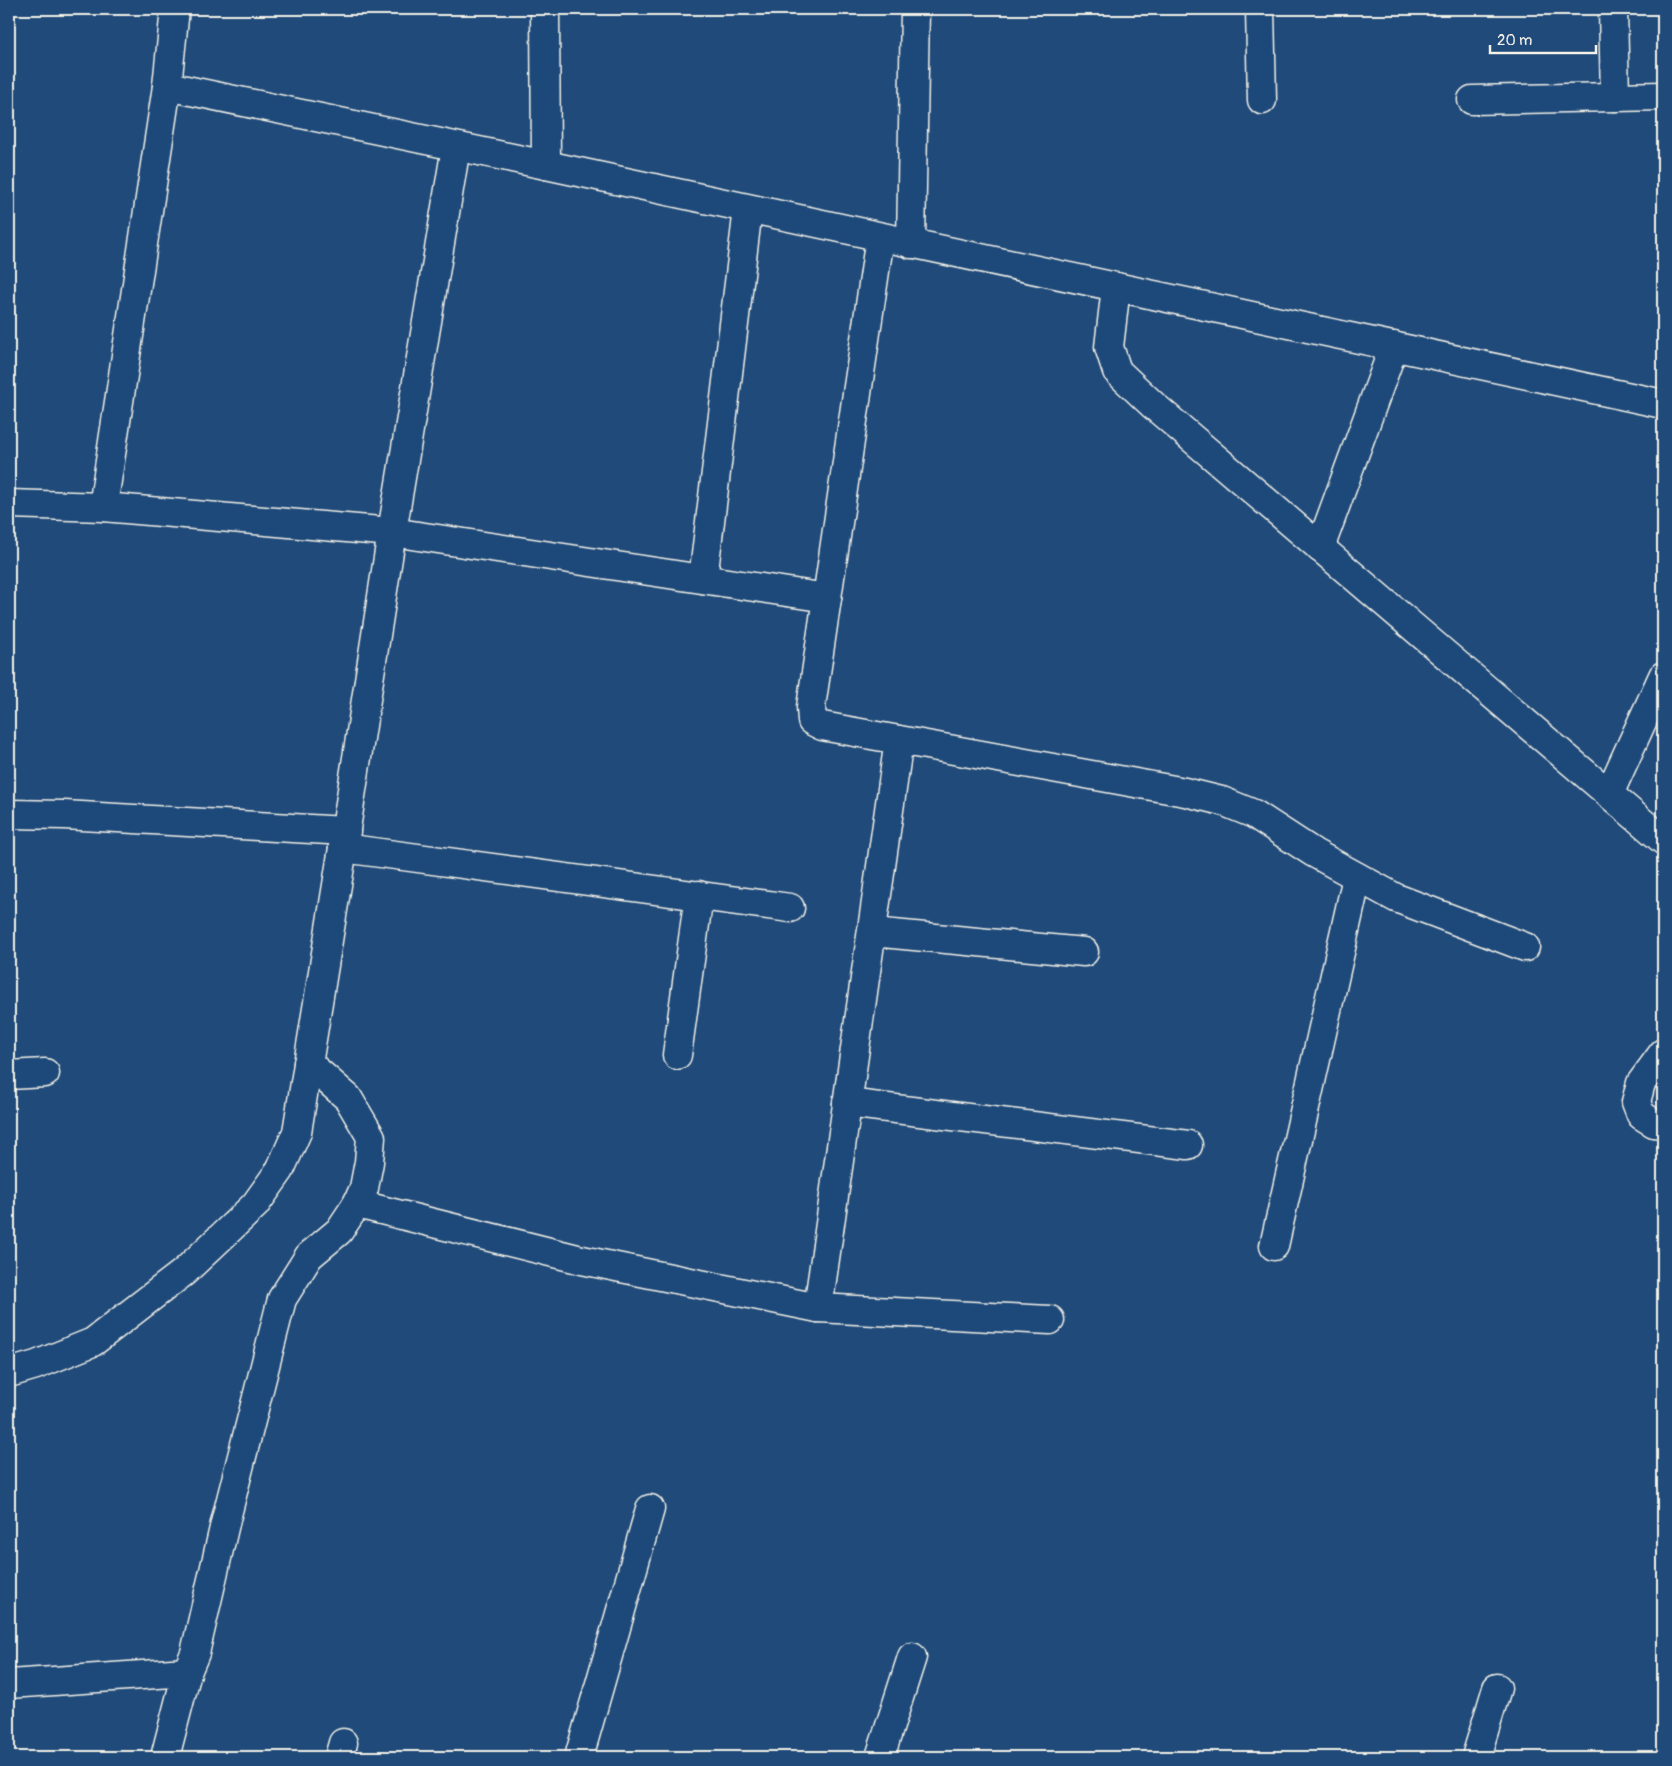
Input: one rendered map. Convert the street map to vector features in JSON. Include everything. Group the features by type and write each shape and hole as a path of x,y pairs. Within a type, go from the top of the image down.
{"street":[{"path":"103,507 167,86 175,9"},
{"path":"545,9 546,165"},
{"path":"911,244 915,9"},
{"path":"1260,9 1262,100"},
{"path":"1613,9 1615,97"},
{"path":"167,86 546,165 1663,404"},
{"path":"1472,100 1663,96"},
{"path":"9,1373 36,1365 93,1342 184,1272 255,1205 280,1170 297,1132 345,840 392,532 456,147"},
{"path":"703,579 748,209"},
{"path":"880,237 811,707 812,721 822,726 1185,792 1222,802 1254,814 1314,853 1396,898 1525,947"},
{"path":"1116,287 1109,347 1117,371 1153,405 1663,840"},
{"path":"1320,548 1394,346"},
{"path":"9,504 103,507 392,532 827,598"},
{"path":"1609,794 1663,676"},
{"path":"818,1308 899,740"},
{"path":"9,814 64,815 345,840 790,908"},
{"path":"1274,1246 1357,877"},
{"path":"677,1055 699,895"},
{"path":"872,932 1084,952"},
{"path":"1663,1052 1641,1083 1636,1102 1641,1115 1654,1123 1663,1124"},
{"path":"165,1757 195,1653 226,1519 282,1299 309,1256 339,1231 357,1204 364,1188 371,1137 348,1098 308,1063"},
{"path":"9,1075 45,1073"},
{"path":"847,1102 1188,1145"},
{"path":"357,1204 582,1260 818,1308 1050,1320"},
{"path":"579,1757 650,1509"},
{"path":"880,1757 912,1657"},
{"path":"9,1684 188,1672"},
{"path":"1476,1757 1497,1688"}]}
